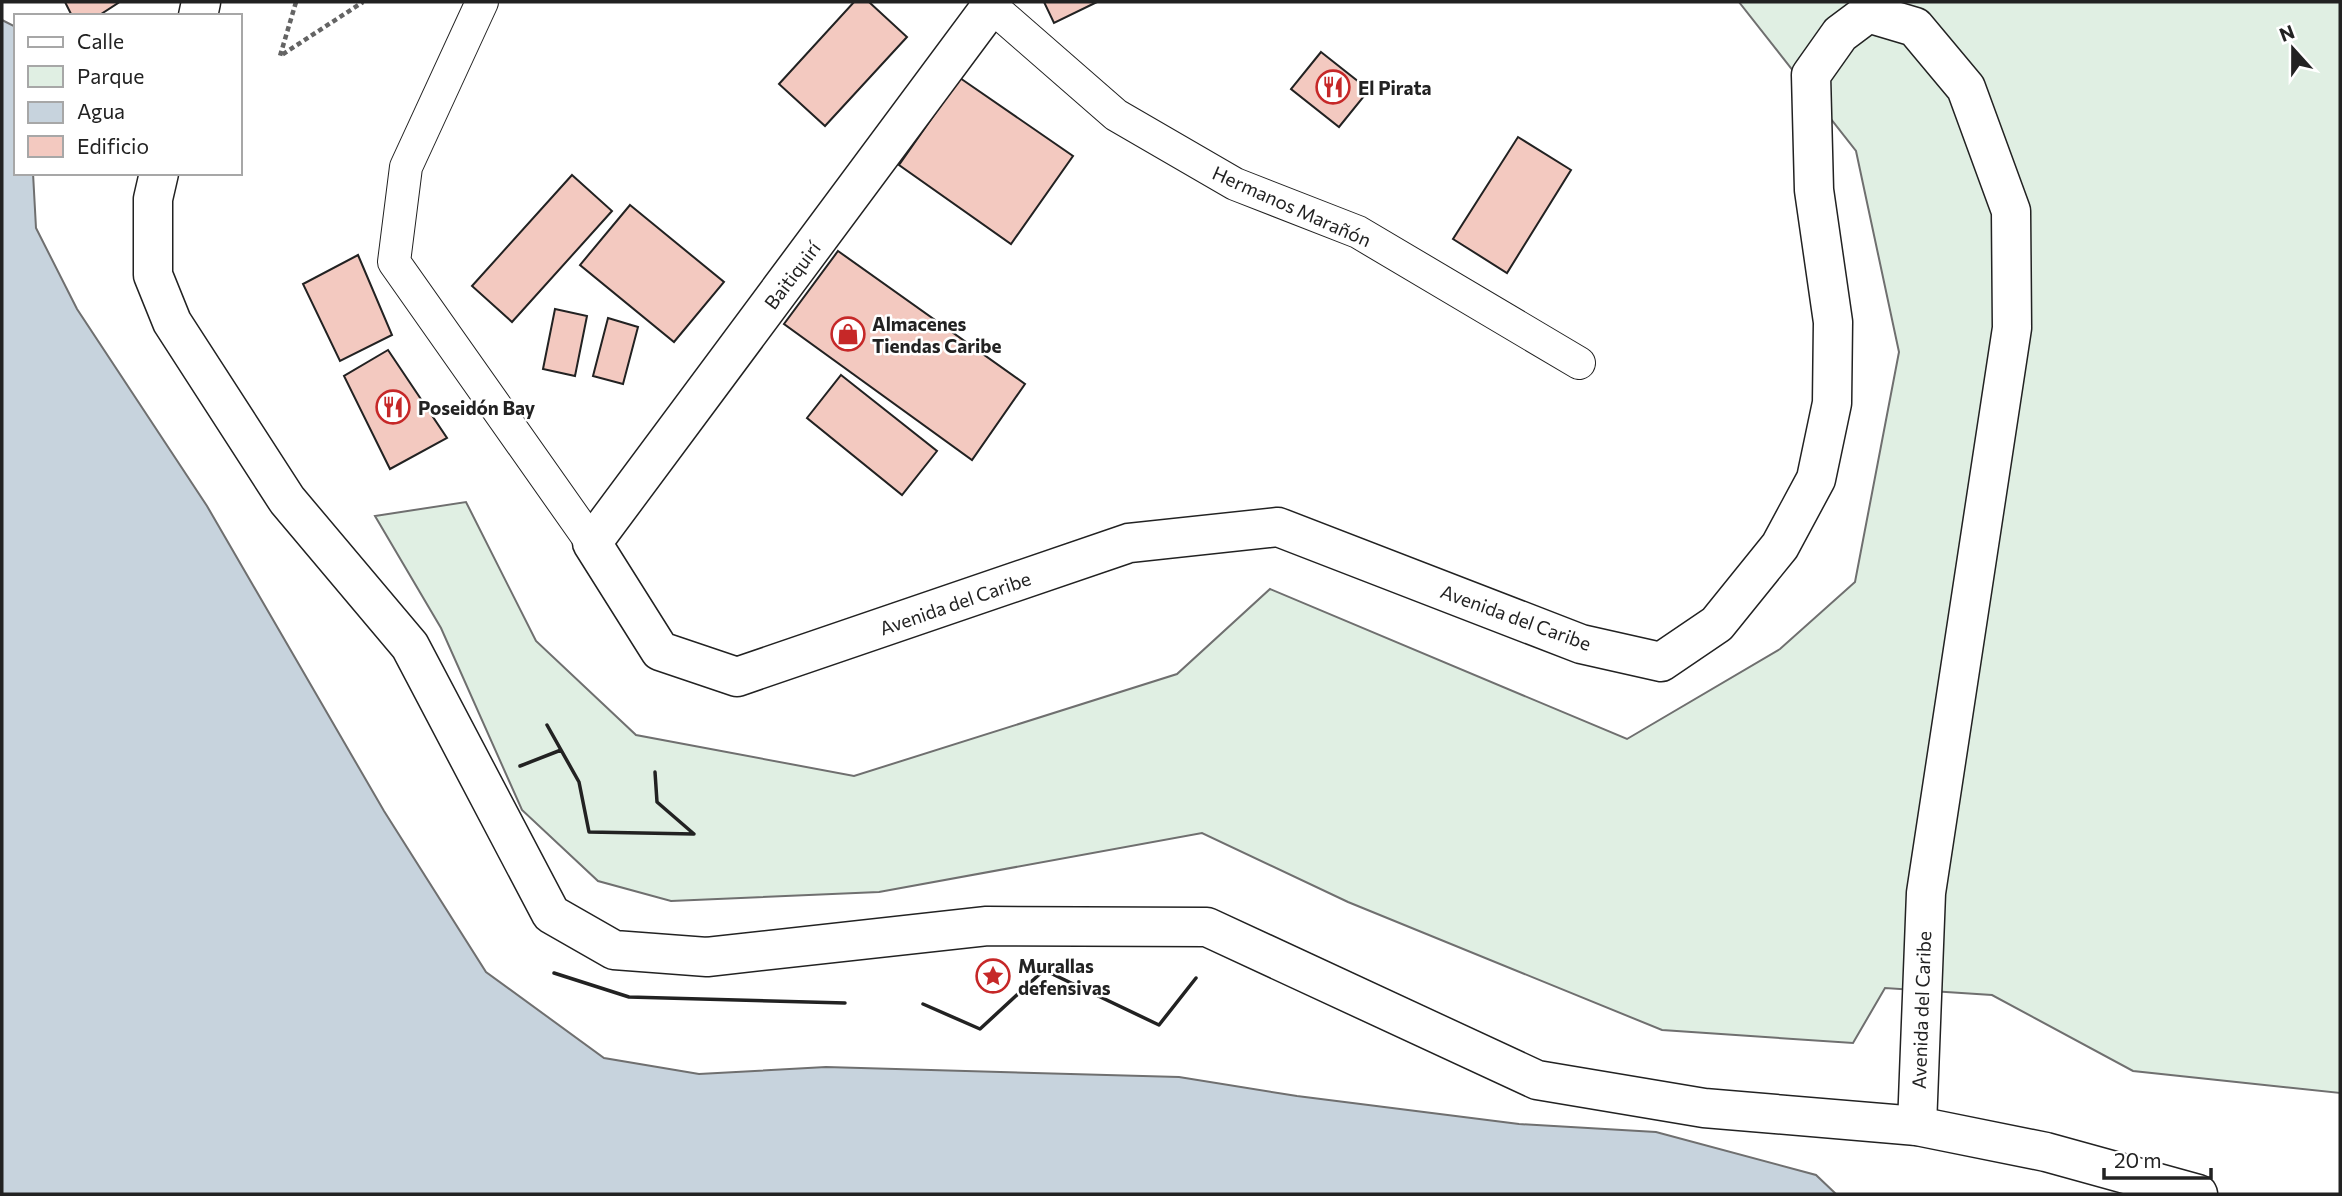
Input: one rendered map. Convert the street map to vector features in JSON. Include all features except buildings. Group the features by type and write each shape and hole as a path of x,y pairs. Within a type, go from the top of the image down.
{"street":[{"name":"Avenida del Caribe","path":"482,2 406,167 394,262 592,543 660,651 737,677 1129,543 1278,527 1581,643 1661,662 1717,625 1780,546 1816,479 1832,403 1833,322 1814,190 1811,75 1840,34 1868,13 1915,27 1966,88 2011,211 2012,328 1926,893 1917,1126"},
{"name":"Baitiquirí","path":"592,543 989,4"},
{"name":"Hermanos Marañón","path":"989,4 1116,115 1235,184 1358,232 1579,363"},
{"path":"159,175 153,199 153,275 172,322 287,500 411,646 551,914 614,950 707,957 987,926 1207,927 1537,1080 1704,1108 1917,1126 2046,1152 2198,1194"}],"path":[{"path":"296,2 280,56 363,2"}],"green space":[{"path":"1739,2 2340,2 2340,1093 2133,1071 1992,995 1885,988 1853,1043 1662,1030 1348,902 1202,833 879,892 671,901 598,881 522,810 441,628 375,516 466,502 536,641 636,735 854,776 1177,674 1270,589 1627,739 1780,649 1855,582 1899,352 1856,151"}],"water":[{"path":"2,20 14,26 14,175 33,175 36,228 77,309 207,506 384,811 486,972 604,1058 699,1074 826,1067 1179,1077 1297,1096 1519,1124 1656,1132 1816,1175 1836,1194 2,1194"}],"wall":[{"path":"547,725 579,782 589,832 694,834 657,802 655,772"},
{"path":"520,766 561,750"},
{"path":"923,1004 980,1029 1044,970 1159,1025 1196,978"},
{"path":"554,973 629,997 845,1003"}],"place":[{"name":"El Pirata","path":"1333,87"},
{"name":"Almacenes Tiendas Caribe","path":"848,334"},
{"name":"Poseidón Bay","path":"393,407"},
{"name":"Murallas defensivas","path":"993,976"}]}
